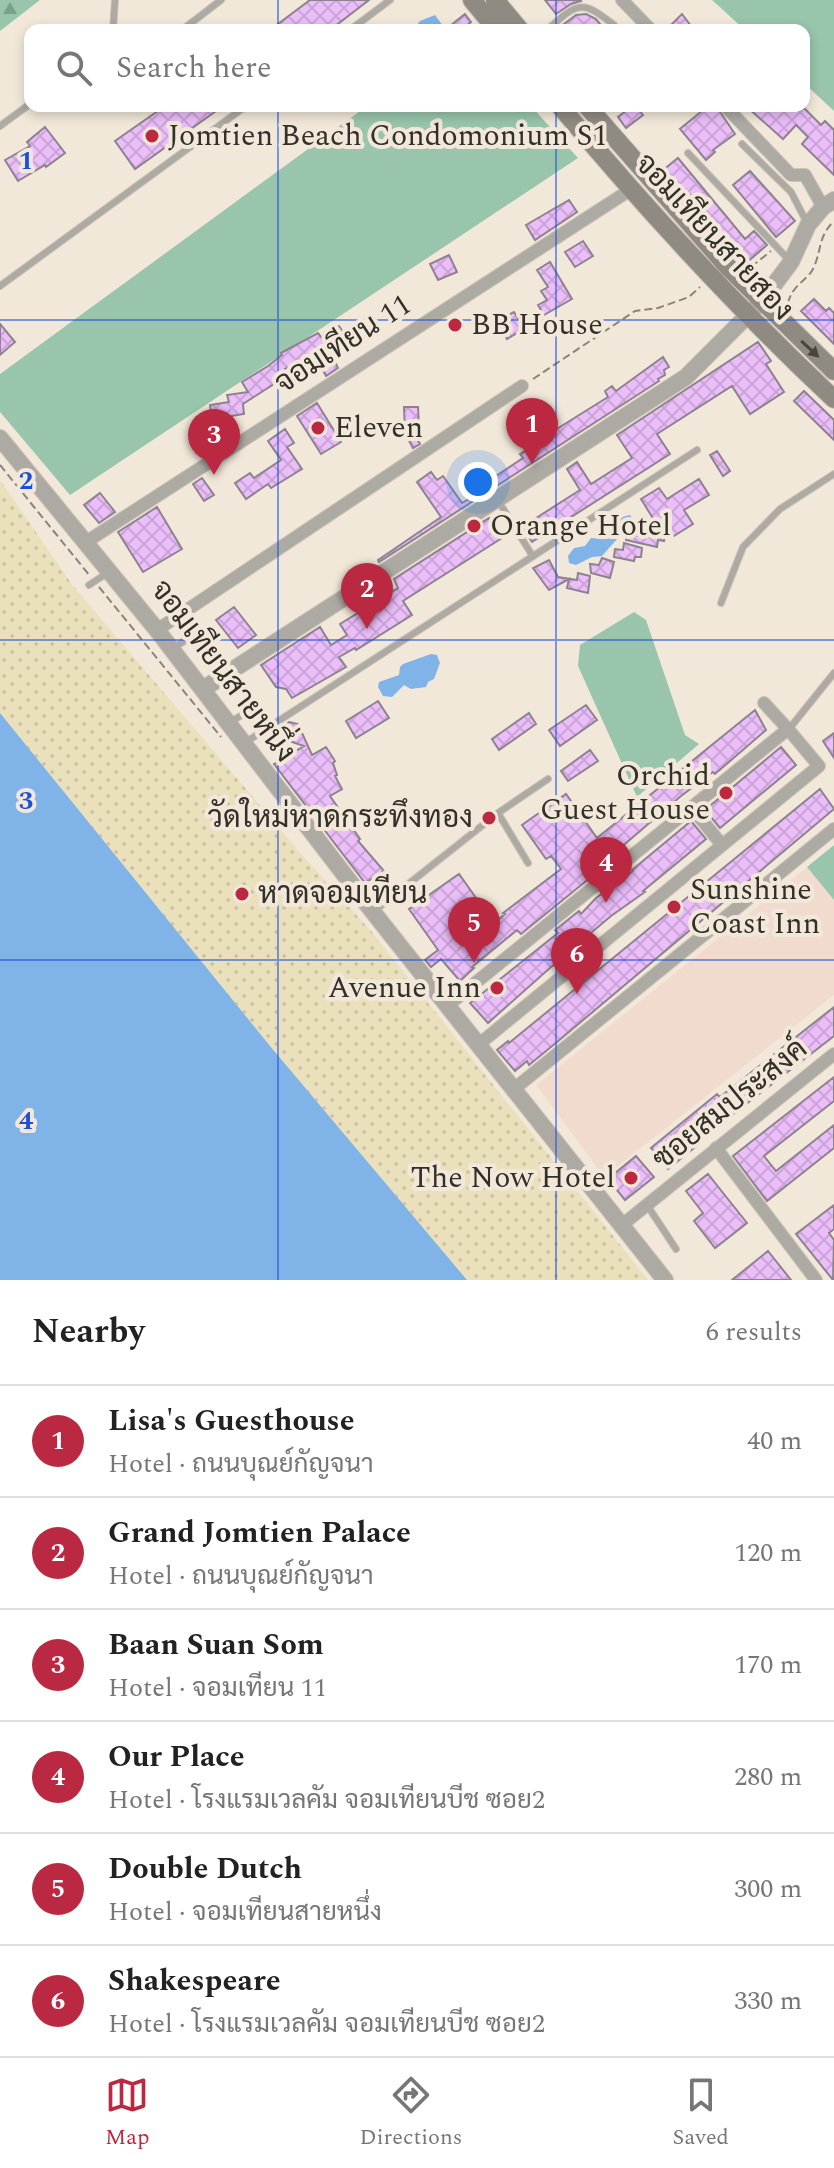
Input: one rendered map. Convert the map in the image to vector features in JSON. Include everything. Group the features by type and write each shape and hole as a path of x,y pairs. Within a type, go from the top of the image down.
{"main road":[{"path":"472,0 492,24"},
{"path":"495,0 515,24"},
{"name":"จอมเทียนสายสอง","path":"565,112 630,190 711,278 834,399"},
{"name":"จอมเทียนสายสอง","path":"592,112 727,266 834,371"}],"street":[{"path":"622,0 645,24"},
{"path":"203,689 686,377 762,301 791,262 808,225 830,209 805,175 791,175 731,112"},
{"name":"จอมเทียน 11","path":"86,542 630,190"},
{"path":"660,223 676,207"},
{"path":"157,630 522,386"},
{"name":"จอมเทียนสายหนึ่ง","path":"0,438 172,648 373,912 665,1280"},
{"path":"478,1045 819,766 764,703"},
{"path":"447,1006 788,729"},
{"path":"692,808 722,845"},
{"path":"514,1089 834,829"},
{"name":"ซอยสมประสงค์","path":"622,1225 834,1054"},
{"path":"716,1148 816,1280"}],"lane":[{"path":"113,24 115,0"},
{"path":"190,24 221,0"},
{"path":"358,24 390,0"},
{"path":"554,24 577,5 586,2 594,4 613,24"},
{"path":"0,126 24,108"},
{"path":"0,286 238,112"},
{"path":"742,144 791,192 808,225"},
{"path":"688,153 791,262"},
{"path":"243,744 697,450"},
{"path":"721,603 743,547 780,509 834,474"},
{"path":"497,499 532,555"},
{"path":"89,585 110,571"},
{"path":"172,648 199,632 231,670"},
{"path":"788,729 834,673"},
{"path":"228,724 257,705"},
{"path":"373,912 498,813 548,779"},
{"path":"498,813 528,863"},
{"path":"647,1205 676,1249"}],"path":[{"path":"787,307 795,286 813,271 830,209"},
{"path":"522,386 635,311 658,308 689,297 711,278"}],"shaded area":[{"path":"807,867 834,900 834,995 604,1177 536,1085"}],"green space":[{"path":"0,0 40,0 0,31"},
{"path":"712,0 834,0 834,111 810,89 810,24 738,24"},
{"path":"359,112 536,112 578,158 70,495 0,412 0,374"},
{"path":"634,612 646,620 685,735 699,744 637,797 578,666 580,645"},
{"path":"834,845 834,900 807,867"}],"sand":[{"name":"หาดจอมเทียน","path":"0,480 73,586 303,856 371,931 648,1280 467,1280 270,1046 0,713"}],"water":[{"path":"435,15 442,24 418,24"},
{"path":"630,515 637,526 632,533 618,538 602,556 576,565 569,563 568,556 574,548 585,546 591,538 607,539 610,530 617,526 622,517"},
{"path":"431,654 437,655 440,663 434,679 426,687 411,689 404,685 392,697 383,696 379,682 399,675 403,664"},
{"path":"0,713 270,1046 467,1280 0,1280"}],"building":[{"path":"310,0 369,0 338,24 278,24"},
{"path":"545,0 580,0 581,1 556,14"},
{"path":"465,14 471,22 468,24 452,24"},
{"path":"586,14 600,24 564,24 576,15"},
{"path":"682,14 690,24 672,24"},
{"name":"Jomtien Beach Condomonium S1","path":"156,112 215,112 135,169 115,141"},
{"path":"624,112 641,112 643,115 626,128 618,117"},
{"path":"701,112 720,112 735,134 713,150 715,152 706,160 680,129"},
{"path":"753,112 808,112 821,125 825,121 834,130 834,175 802,144 808,137 796,125 783,139"},
{"path":"45,127 65,153 18,181 5,160 30,146 27,142"},
{"path":"678,158 745,239 754,231 767,245 745,264 662,171"},
{"path":"750,171 795,221 776,237 733,185"},
{"path":"569,200 577,212 535,240 526,225"},
{"path":"583,241 593,256 575,267 565,252"},
{"path":"449,255 457,272 438,280 430,264"},
{"path":"550,262 572,299 544,315 538,305 547,300 541,291 548,287 537,270"},
{"path":"814,299 826,311 829,308 834,313 834,344 801,311"},
{"path":"514,312 524,329 507,339 497,321"},
{"path":"0,324 15,342 0,355"},
{"path":"339,326 343,332 351,327 359,340 332,356 338,368 326,376 314,353 285,369 288,375 243,404 244,414 225,417 226,423 213,425 210,405 229,402 227,395 248,392 242,382 268,366 281,353 318,333 321,337"},
{"path":"758,342 771,361 766,364 784,392 750,414 732,386 657,434 670,454 532,542 522,527 580,490 567,469 577,462 591,484 632,458 617,435"},
{"path":"663,357 669,367 659,381 379,562 441,517 417,482 431,472 437,480 443,476 462,503 484,490 481,486 523,458 520,454 539,440 608,397 605,391 612,386 616,391"},
{"path":"804,391 834,420 834,440 794,401"},
{"name":"Eleven","path":"317,403 341,442 321,454 297,416"},
{"path":"404,407 418,407 419,428 411,429 420,444 413,448 405,433"},
{"path":"285,429 294,443 287,447 302,469 271,488 268,484 246,499 235,483 250,473 254,478 281,460 268,441"},
{"path":"717,451 730,471 723,476 710,455"},
{"path":"202,478 214,495 204,501 193,484"},
{"path":"699,479 709,495 684,510 693,524 674,536 666,524 664,541 658,540 657,547 626,540 626,535 646,536 648,530 662,533 641,499 659,488 667,499"},
{"path":"100,493 115,512 99,523 84,505"},
{"path":"157,507 182,549 143,572 118,532"},
{"path":"489,518 502,538 403,601 412,615 356,650 339,657 346,667 292,698 286,689 276,687 261,665 320,627 331,645 347,635 340,624 398,588 394,579"},
{"path":"624,543 642,548 641,557 635,557 634,561 614,557 615,549 623,550"},
{"path":"602,558 614,562 610,578 591,573 590,564 599,565"},
{"path":"549,560 558,577 577,580 578,573 590,576 588,593 567,588 569,579 549,590 533,568"},
{"path":"234,607 256,635 238,648 216,620"},
{"path":"378,701 389,718 356,738 346,721"},
{"path":"586,705 597,720 560,746 549,730"},
{"path":"755,710 766,730 715,774 713,772 681,796 605,861 607,864 521,934 517,930 472,967 460,981 441,959 431,967 425,960 438,950 409,909 459,874 481,905 454,923 473,941 503,913 561,869 551,856 546,859 522,825 566,794 597,838"},
{"path":"529,713 536,724 499,750 492,739"},
{"path":"289,722 298,724 312,755 326,747 335,761 335,776 342,789 330,796 360,839 358,841 384,871 365,883 274,764 304,746 286,740 279,731"},
{"path":"834,733 834,758 823,741"},
{"path":"781,747 796,765 720,828 705,810"},
{"path":"590,750 598,761 568,781 561,771"},
{"path":"820,789 834,809 529,1065 527,1061 515,1071 497,1050"},
{"path":"691,821 706,839 645,892 611,916 488,1023 470,1003"},
{"path":"834,1007 834,1036 697,1142 699,1144 668,1169 651,1148 717,1094 720,1097"},
{"path":"834,1077 834,1101 764,1156 776,1171 834,1125 834,1148 767,1201 733,1156"},
{"name":"The Now Hotel","path":"636,1156 654,1177 625,1200 608,1179"},
{"path":"708,1174 747,1223 715,1248 694,1221 703,1213 686,1191"},
{"path":"834,1205 834,1229 829,1233 834,1240 833,1280 796,1234"},
{"path":"768,1251 791,1280 732,1280"}],"place":[{"name":"Jomtien Beach Condomonium S1","path":"152,136"},
{"name":"BB House","path":"455,325"},
{"name":"Eleven","path":"318,428"},
{"name":"Lisa's Guesthouse","path":"532,464"},
{"name":"Baan Suan Som","path":"214,475"},
{"name":"Orange Hotel","path":"474,526"},
{"name":"Grand Jomtien Palace","path":"367,629"},
{"name":"Orchid Guest House","path":"726,793"},
{"name":"วัดใหม่หาดกระทึงทอง","path":"489,818"},
{"name":"หาดจอมเทียน","path":"242,894"},
{"name":"Our Place","path":"606,903"},
{"name":"Sunshine Coast Inn","path":"674,907"},
{"name":"Double Dutch","path":"474,963"},
{"name":"Avenue Inn","path":"497,988"},
{"name":"Shakespeare","path":"577,994"},
{"name":"The Now Hotel","path":"631,1178"}]}
